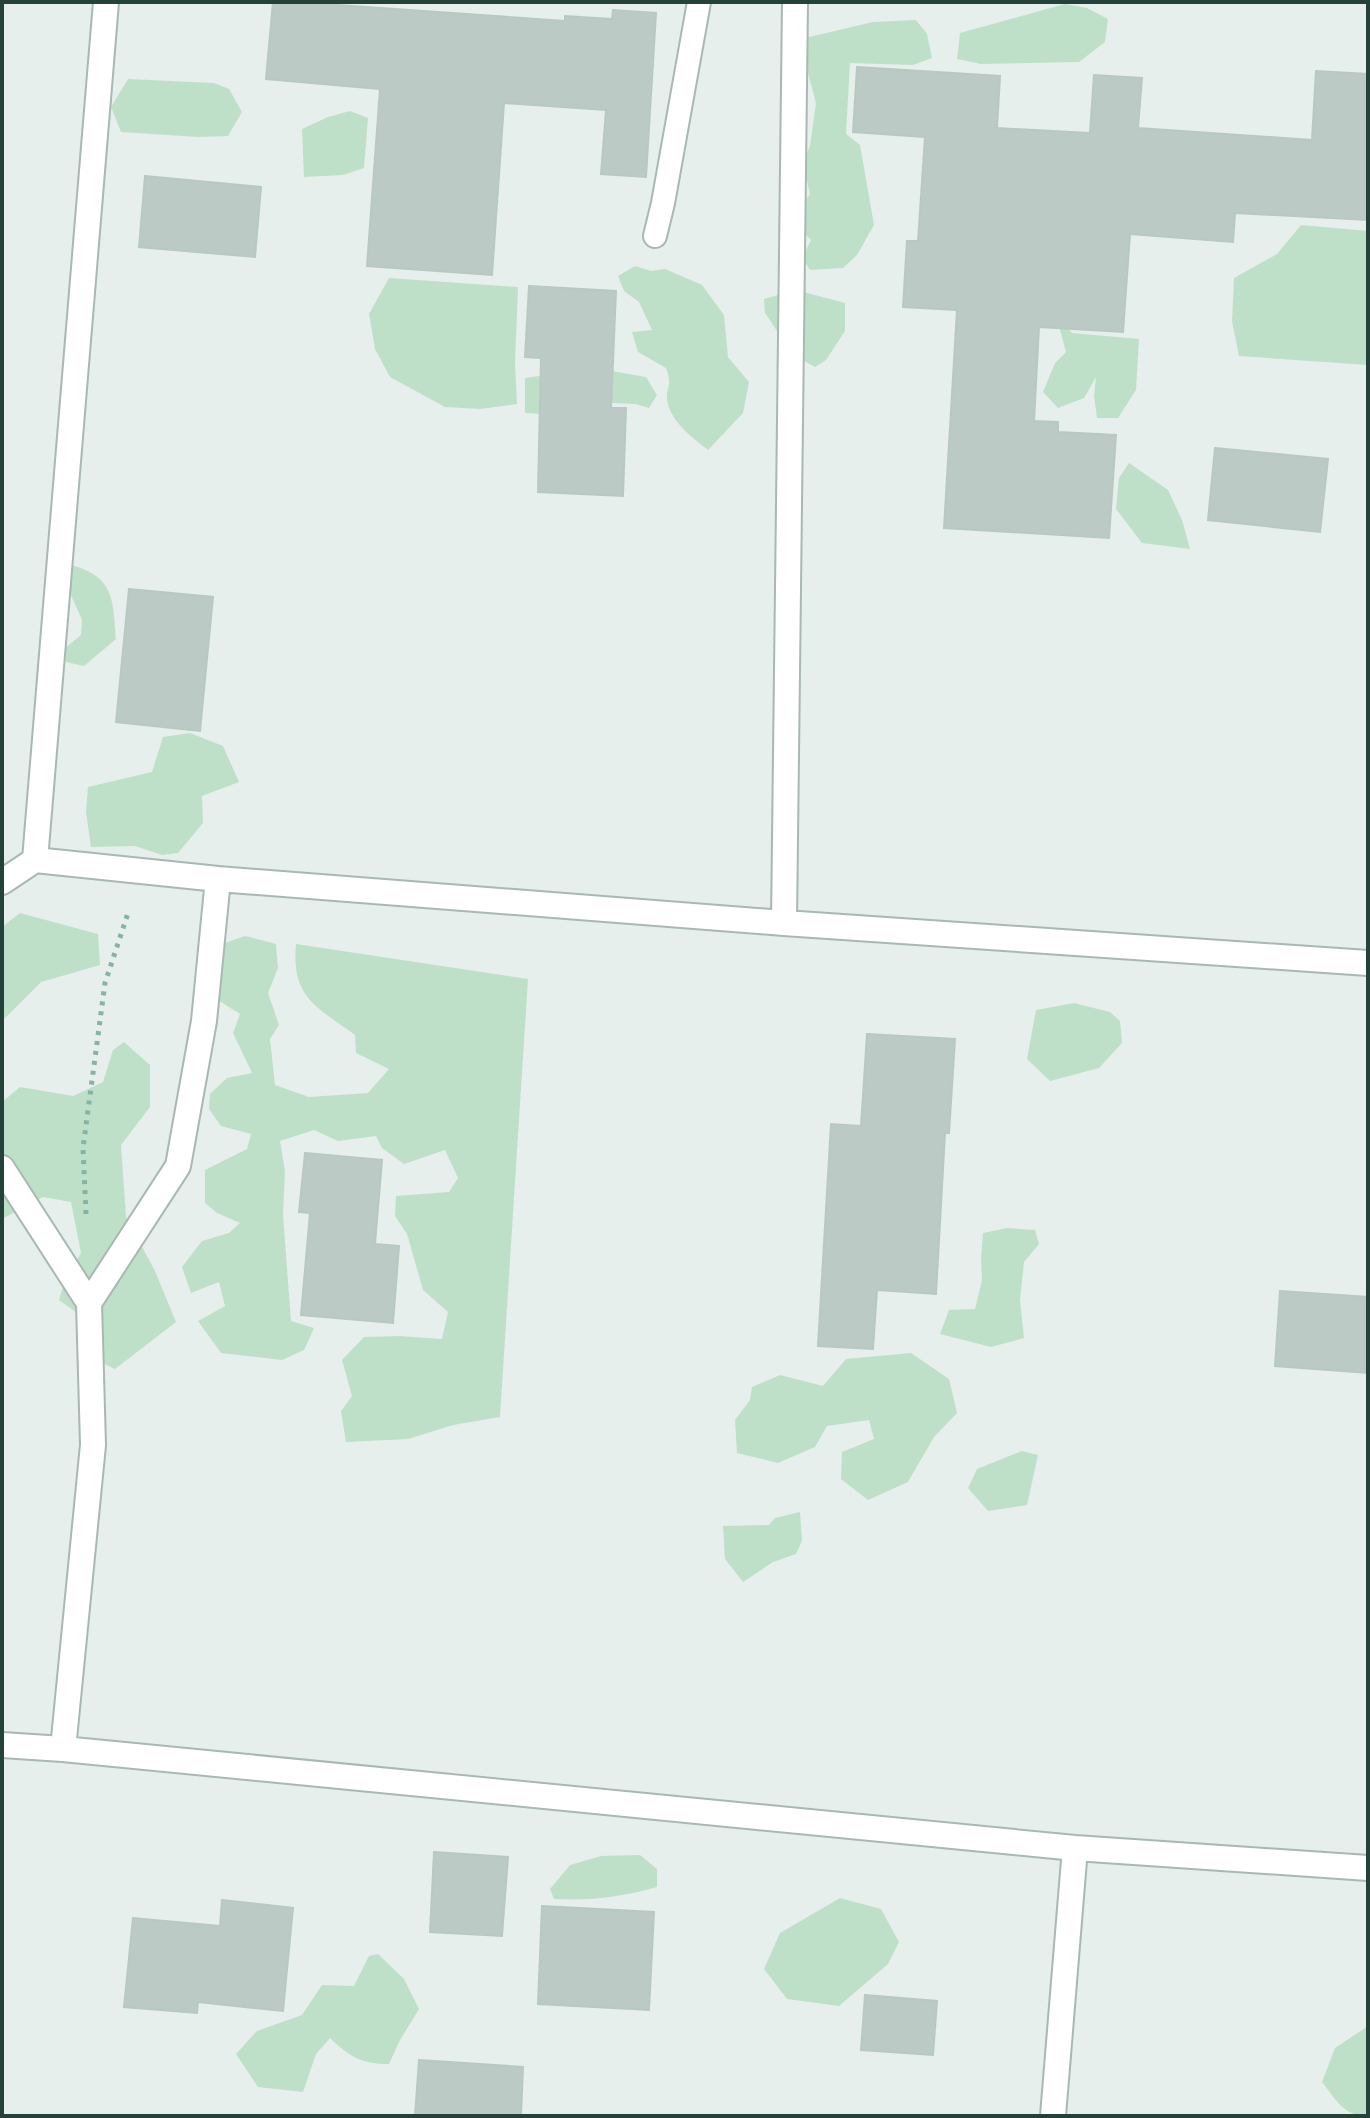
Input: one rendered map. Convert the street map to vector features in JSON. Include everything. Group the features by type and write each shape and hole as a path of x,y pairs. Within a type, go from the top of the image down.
{"street":[{"path":"35,860 106,2"},
{"path":"784,923 795,2"},
{"path":"2,882 35,860 218,879 784,923 1368,963"},
{"path":"89,1303 178,1166 204,1021 218,879"},
{"path":"2,1168 89,1303 93,1445 63,1749"},
{"path":"2,1745 1075,1848 1368,1868"},
{"path":"1053,2116 1075,1848"}],"lane":[{"path":"655,236 699,2"}],"path":[{"path":"86,1225 83,1148 105,983 141,872"}],"green space":[{"path":"1065,4 1087,8 1108,19 1105,42 1079,62 981,64 957,59 960,33"},
{"path":"916,20 927,34 932,58 913,65 850,63 846,134 860,145 874,225 857,255 843,268 810,270 802,258 811,240 802,231 802,205 810,194 803,163 810,146 816,103 805,62 805,38 873,22"},
{"path":"128,79 214,83 229,89 242,112 228,136 121,132 111,107"},
{"path":"350,111 368,118 364,168 343,175 304,177 302,129"},
{"path":"1301,225 1368,231 1368,365 1239,356 1232,321 1234,278 1277,254"},
{"path":"635,266 651,271 665,269 702,285 724,315 728,357 749,382 743,413 708,450 672,415 667,399 669,382 666,368 638,352 632,332 652,330 639,302 624,291 618,276"},
{"path":"389,278 518,287 517,404 480,409 445,407 390,377 375,349 369,314"},
{"path":"796,290 845,303 845,331 826,360 815,367 793,355 765,313 764,299"},
{"path":"1059,326 1066,326 1072,333 1139,339 1136,390 1118,418 1097,418 1094,396 1096,377 1084,398 1058,408 1043,392 1055,363 1066,352"},
{"path":"594,368 646,377 657,395 649,408 635,404 566,401 559,415 525,413 525,378"},
{"path":"1129,463 1168,490 1182,520 1190,549 1142,543 1116,509 1119,478"},
{"path":"71,565 96,576 103,583 114,612 116,639 84,666 66,662 65,648 81,635 82,620 67,586"},
{"path":"190,733 223,746 239,782 202,796 203,823 178,853 162,855 135,846 91,847 86,812 88,787 152,772 163,737"},
{"path":"20,913 98,934 100,965 41,982 2,1021 2,927"},
{"path":"245,936 276,944 278,968 268,993 279,1025 270,1039 275,1085 309,1097 368,1093 389,1069 356,1053 355,1035 309,999 298,977 296,944 528,979 500,1417 453,1425 408,1439 346,1442 341,1411 352,1396 342,1360 364,1337 442,1339 448,1312 423,1290 407,1234 395,1216 396,1196 449,1192 458,1178 445,1150 404,1164 382,1148 376,1136 338,1141 314,1130 280,1141 285,1171 283,1215 291,1321 314,1328 304,1350 282,1360 221,1353 198,1321 225,1306 219,1282 191,1293 182,1267 202,1241 229,1233 240,1223 217,1213 205,1203 205,1170 247,1149 251,1134 221,1126 209,1109 210,1094 227,1078 252,1073 233,1033 240,1014 213,997 222,944"},
{"path":"1074,1003 1110,1012 1120,1021 1122,1043 1099,1068 1050,1081 1027,1059 1036,1010"},
{"path":"124,1042 150,1065 150,1107 121,1145 126,1217 155,1271 176,1322 115,1369 88,1356 87,1320 59,1300 65,1280 81,1253 71,1202 43,1197 2,1219 2,1102 20,1087 73,1096 103,1082 113,1050"},
{"path":"1007,1228 1035,1230 1039,1244 1024,1262 1020,1300 1024,1338 991,1347 940,1334 949,1310 975,1309 982,1280 983,1233"},
{"path":"911,1353 949,1379 957,1413 934,1437 908,1482 868,1500 841,1479 842,1452 874,1439 869,1420 827,1426 815,1447 778,1463 737,1453 735,1420 750,1400 752,1387 780,1375 823,1386 846,1359"},
{"path":"1022,1451 1038,1455 1027,1505 988,1511 968,1488 977,1469"},
{"path":"800,1512 802,1541 796,1554 773,1562 743,1582 725,1559 723,1526 769,1525 775,1518"},
{"path":"640,1855 657,1869 657,1887 606,1898 554,1899 550,1889 570,1865 601,1856"},
{"path":"840,1898 881,1909 899,1942 888,1964 839,2006 787,1999 764,1969 780,1933"},
{"path":"378,1954 404,1979 419,2009 389,2064 356,2058 330,2038 316,2054 303,2092 258,2087 236,2054 257,2031 302,2015 322,1985 354,1986 369,1956"},
{"path":"1368,2026 1367,2116 1346,2110 1322,2082 1335,2048"}],"building":[{"path":"273,2 338,2 338,5 565,21 565,16 612,19 613,10 656,13 646,177 601,174 606,110 504,103 492,275 367,266 380,89 266,79"},
{"path":"857,67 1000,76 997,128 1090,133 1094,75 1142,78 1138,128 1312,140 1316,71 1368,74 1368,220 1235,213 1233,242 1130,234 1123,332 1039,327 1034,421 1058,422 1058,432 1116,435 1109,538 944,528 957,310 903,307 907,241 918,241 925,137 853,132"},
{"path":"145,176 261,187 255,257 139,247"},
{"path":"529,286 616,291 611,408 626,408 623,496 538,492 541,358 525,357"},
{"path":"1215,448 1328,459 1320,532 1208,520"},
{"path":"129,589 213,597 200,731 116,722"},
{"path":"867,1034 955,1039 949,1133 945,1133 936,1294 877,1290 873,1349 818,1346 831,1124 861,1126"},
{"path":"305,1153 382,1160 375,1244 399,1246 393,1323 301,1315 310,1213 299,1212"},
{"path":"1280,1291 1368,1297 1368,1373 1275,1366"},
{"path":"434,1852 508,1857 502,1936 430,1932"},
{"path":"222,1900 293,1908 283,2011 198,2002 197,2013 124,2007 133,1918 220,1926"},
{"path":"542,1906 654,1912 649,2010 538,2004"},
{"path":"865,1995 937,2001 933,2055 861,2050"},
{"path":"419,2060 523,2067 521,2116 415,2116"}]}
